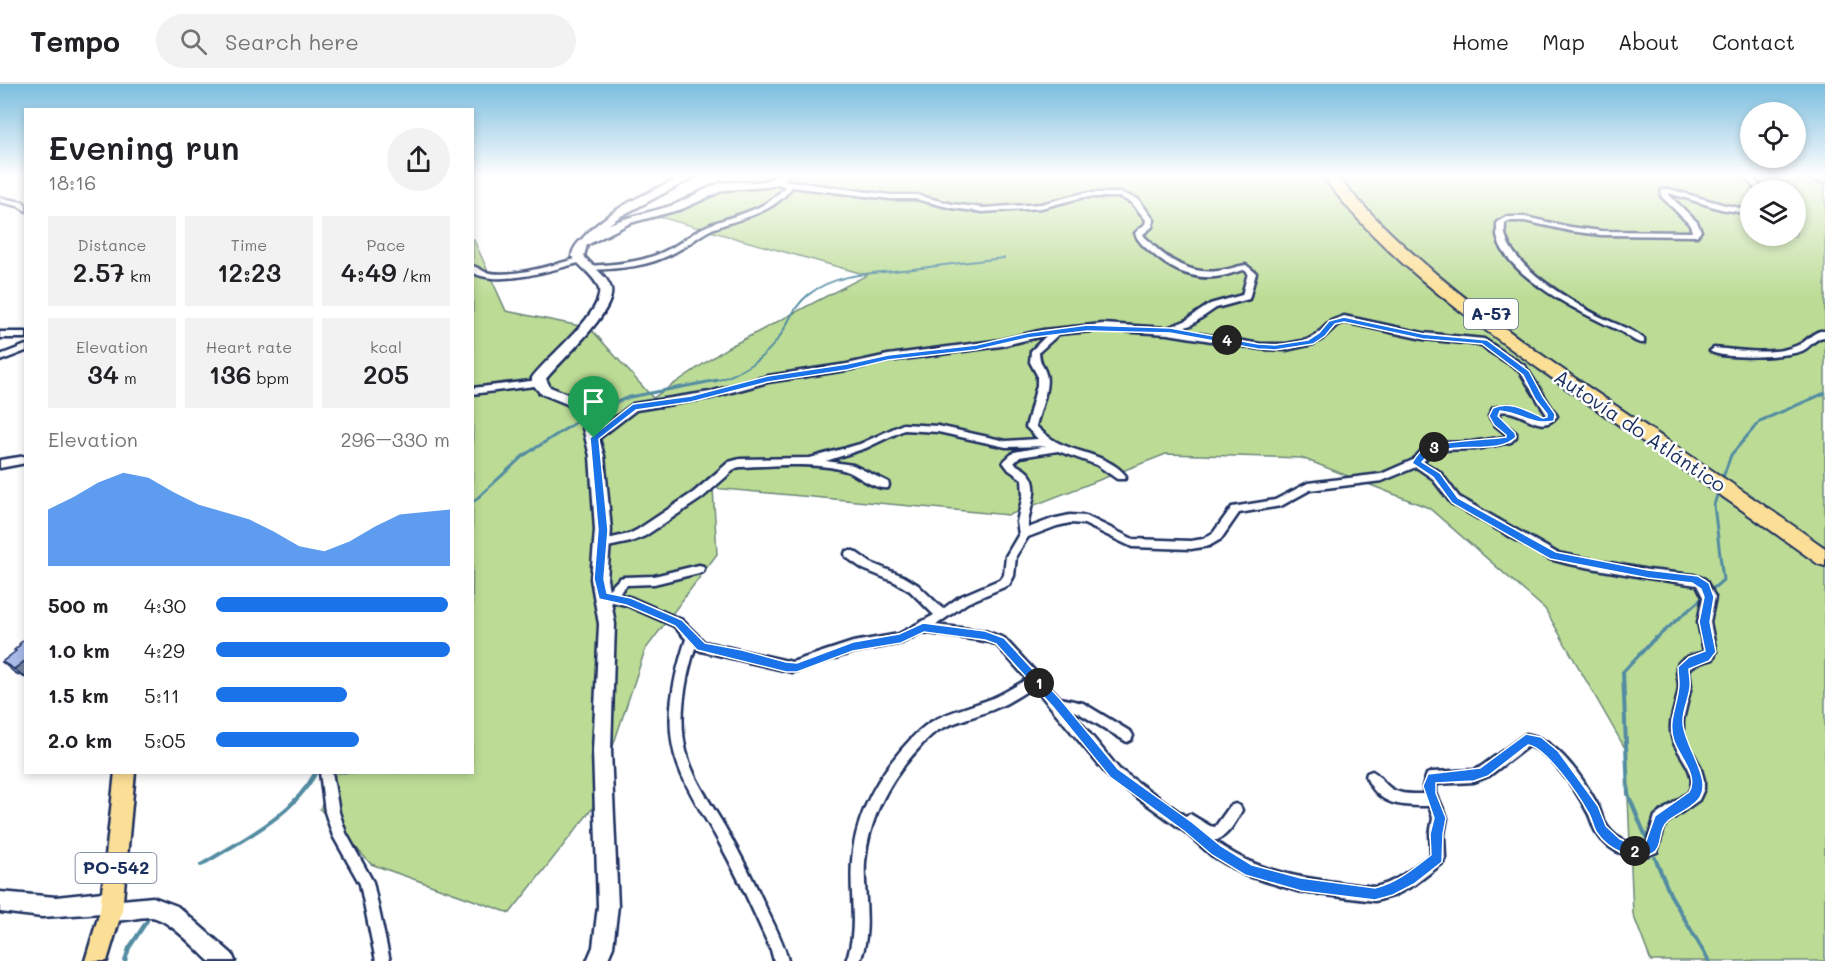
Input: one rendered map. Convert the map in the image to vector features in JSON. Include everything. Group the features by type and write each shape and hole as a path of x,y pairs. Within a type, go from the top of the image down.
{"highway":[{"name":"Autovía do Atlántico","path":"1367,216 1396,248 1450,294 1516,345 1656,435 1785,523 1825,558"},
{"name":"Autovía do Atlántico","path":"1379,216 1398,237 1438,273 1656,435"},
{"name":"Autovía do Atlántico","path":"1785,523 1825,543"}],"main road":[{"name":"PO-542","path":"99,958 112,906 125,774"}],"street":[{"path":"539,383 544,371 602,306 604,288 584,264 578,252 588,235 616,216"},
{"path":"583,243 626,221 645,216"},
{"path":"474,269 483,276 492,276 584,264 618,268 669,253 709,228 746,216"},
{"path":"1147,216 1150,220 1149,225 1139,233 1140,237 1161,257 1182,271 1211,275 1246,267 1252,273 1246,297 1213,306 1188,323 1170,331"},
{"path":"1641,341 1631,332 1596,318 1529,273 1507,250 1500,229 1501,222 1506,219 1525,219 1601,233 1694,234 1697,231 1694,224 1686,216"},
{"path":"594,438 633,407 691,399 768,379 888,358 976,347 1028,335 1103,327 1170,331 1258,347 1284,347 1310,342 1322,334 1332,322 1344,319 1423,336 1484,342 1522,368 1552,416 1547,421 1542,421 1516,409 1499,408 1494,416 1497,423 1511,433 1508,440 1436,447 1425,452 1417,463 1382,477 1308,488 1277,503 1240,508 1232,513 1217,536 1195,545 1132,543 1100,526 1080,519 1064,520 1024,534"},
{"path":"1057,332 1038,346 1034,357 1042,375 1041,395 1031,426 1034,431 1054,445 1101,462 1121,476"},
{"path":"1714,351 1785,352 1802,348 1813,336 1825,334"},
{"path":"0,335 24,335"},
{"path":"0,358 24,349"},
{"path":"474,391 539,383"},
{"path":"539,383 545,390 580,406 586,414 594,438 603,530 599,579 605,596 607,624 602,751 608,906 603,947 597,961"},
{"path":"810,462 863,446 903,427 938,429 1006,444 1054,445"},
{"path":"605,596 628,601 673,620 701,646 714,651 742,654 792,668 853,647 901,638 923,628 963,600 1007,579 1011,556 1024,534 1022,522 1028,496 1028,481 1021,471 1009,465 1009,458 1054,445"},
{"path":"0,464 24,459"},
{"path":"603,544 641,533 698,495 733,465 750,462 810,462 849,468 884,485"},
{"path":"923,628 985,636 1000,641 1057,703 1104,762 1216,850 1250,870 1301,885 1375,894 1388,891 1409,880 1438,858 1437,834 1440,818 1429,786 1432,778 1474,776 1484,772 1520,742 1532,739 1554,755 1594,810 1597,821 1609,838 1632,850 1647,850 1652,847 1660,820 1694,796 1698,789 1698,780 1679,740 1677,720 1685,686 1683,667 1693,660 1705,658 1710,652 1704,622 1709,597 1705,586 1694,579 1648,574 1554,556 1455,500 1436,475 1417,463"},
{"path":"850,554 867,566 900,579 914,588 942,616"},
{"path":"605,596 624,581 654,580 699,569"},
{"path":"692,639 680,694 677,728 684,765 698,795 729,846 778,949 781,961"},
{"path":"853,961 862,938 858,886 863,831 874,797 927,731 938,724 1002,700 1035,680"},
{"path":"1057,703 1079,706 1126,735"},
{"path":"327,774 332,812 340,836 366,882 383,961"},
{"path":"1372,777 1388,796 1399,799 1434,800"},
{"path":"1138,791 1161,800 1211,833 1221,831 1235,810"},
{"path":"0,902 25,906 153,907 170,913 225,961"}],"green space":[{"path":"662,216 1740,216 1740,246 1806,246 1806,216 1825,216 1825,961 1651,961 1633,914 1626,750 1545,609 1429,508 1302,458 1166,454 1009,515 713,488 717,554 645,650 592,809 510,913 371,864 320,809 336,774 474,774 474,240 506,311 590,328 653,398 727,348 867,275 660,217"}],"building":[{"path":"24,640 24,662 14,669 2,662 16,651 14,650"}],"waterway":[{"path":"713,382 733,375 751,365 767,352 780,336 795,309 803,299 819,287 858,275 1004,258"},
{"path":"593,411 630,397 718,380"},
{"path":"1722,480 1731,455 1760,421 1825,393"},
{"path":"474,501 523,456 581,419"},
{"path":"1654,640 1723,580 1714,505 1719,489"},
{"path":"1646,837 1628,794 1623,672 1655,638"},
{"path":"201,865 265,826 294,802 315,774"},
{"path":"1655,858 1670,894 1709,961"},
{"path":"125,961 129,948 147,921"}],"route":[{"path":"1344,319 1423,336 1484,342 1506,360 1522,368 1539,399 1551,414 1551,419 1542,421 1516,409 1499,408 1494,412 1494,416 1497,423 1511,433 1508,440 1436,447 1425,452 1417,463 1432,471 1455,500 1554,556 1648,574 1694,579 1705,586 1709,597 1704,622 1710,652 1709,656 1693,660 1683,667 1685,686 1677,720 1679,740 1694,766 1698,789 1694,796 1660,820 1652,847 1638,851 1624,848 1609,838 1602,829 1594,810 1554,755 1537,741 1526,740 1520,742 1484,772 1474,776 1432,778 1429,786 1430,793 1439,810 1440,818 1437,834 1438,858 1409,880 1388,891 1375,894 1301,885 1268,876 1250,870 1216,850 1189,827 1114,773 1008,647 991,637 923,628 901,638 853,647 797,667 786,667 742,654 723,653 701,646 678,623 655,615 628,601 603,596 599,579 603,530 594,438 633,407 710,396 768,379 888,358 976,347 1028,335 1087,328 1122,327 1170,331 1275,348 1310,342 1317,339 1332,322 1344,319"}]}
